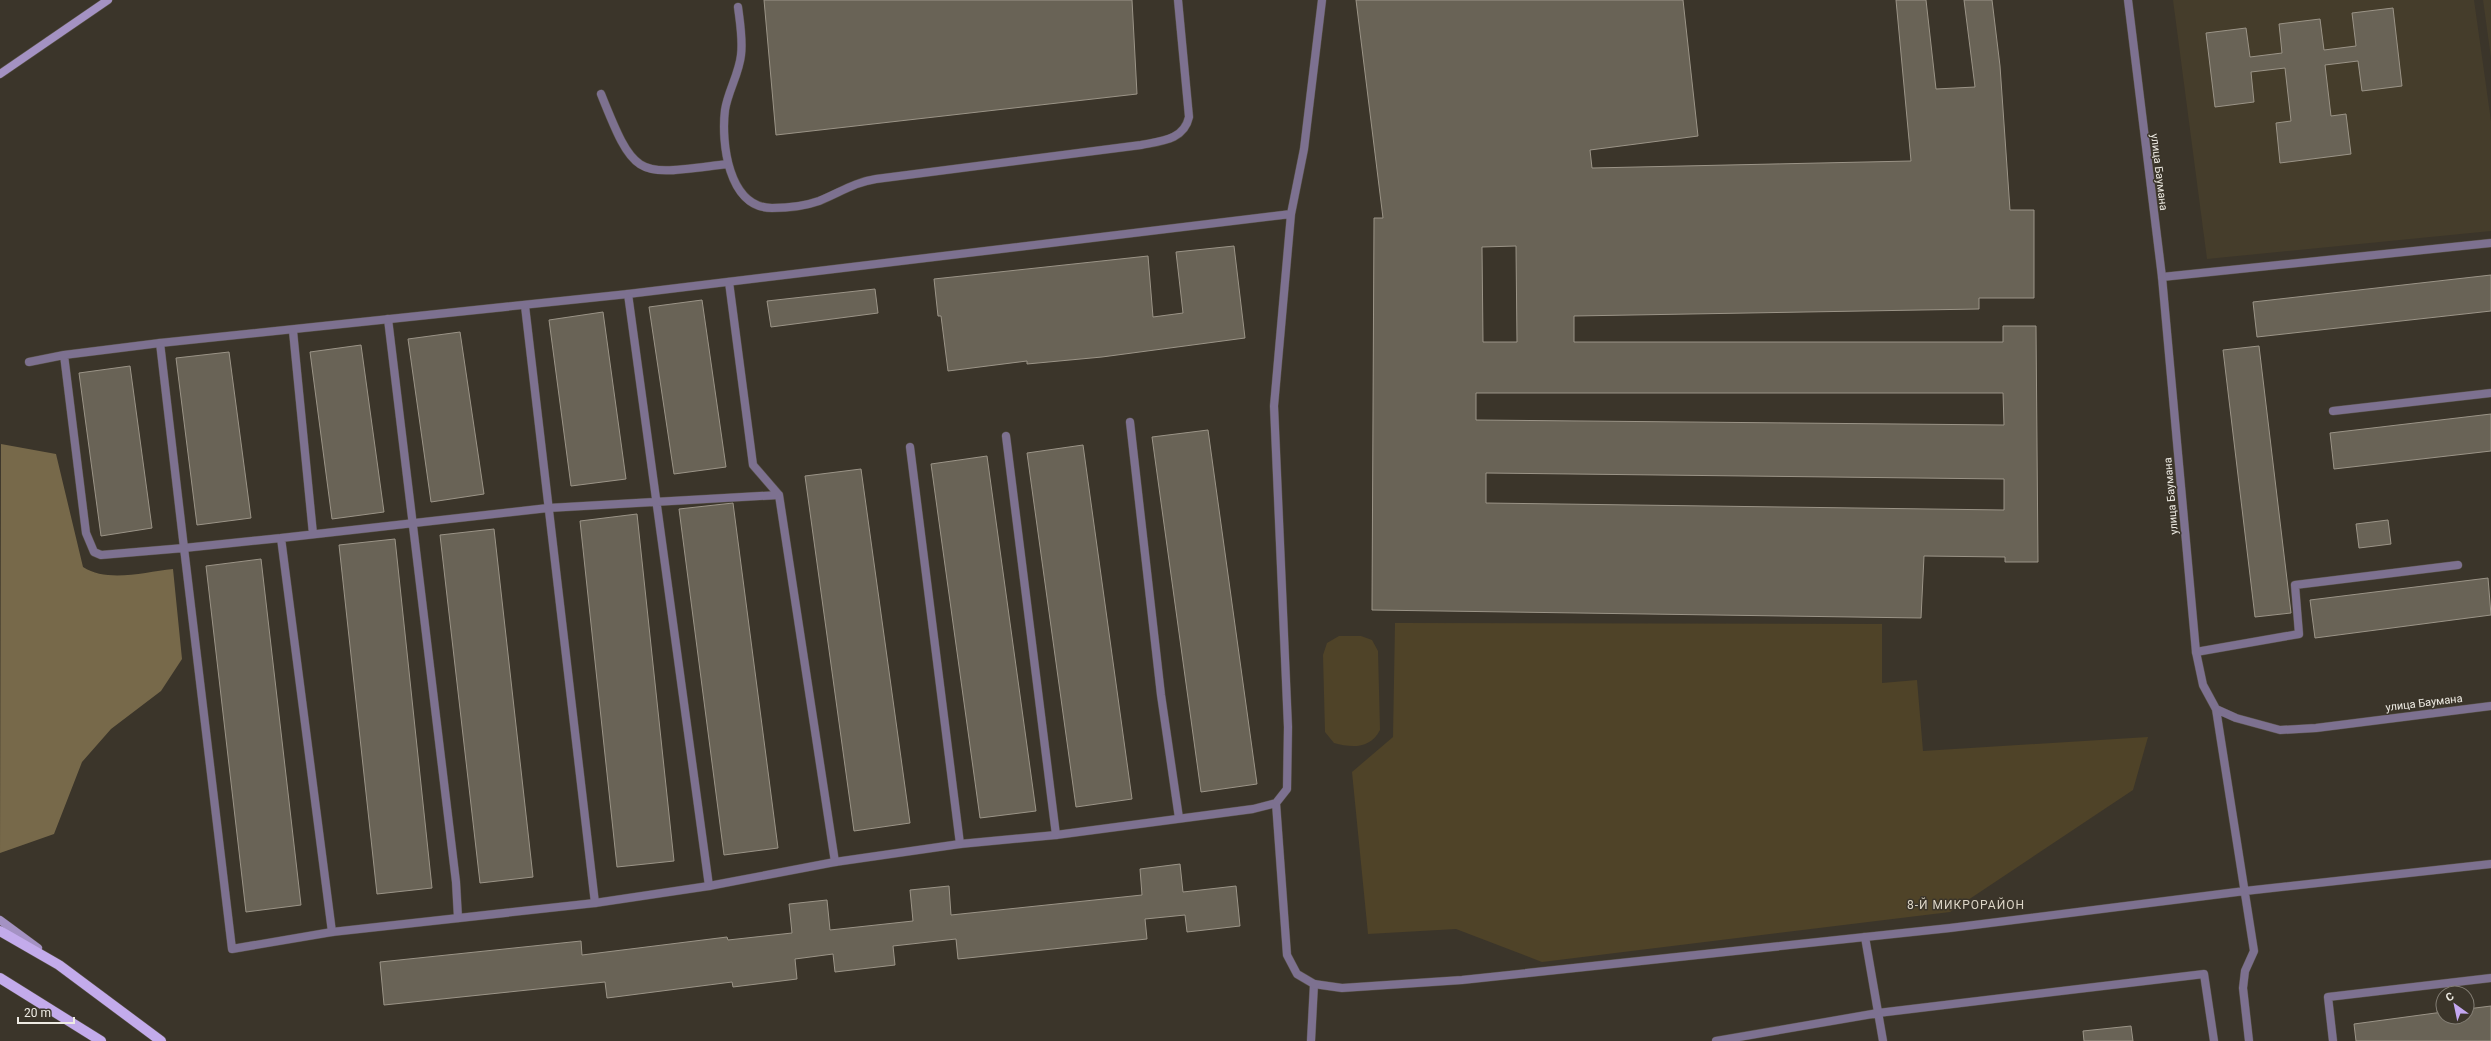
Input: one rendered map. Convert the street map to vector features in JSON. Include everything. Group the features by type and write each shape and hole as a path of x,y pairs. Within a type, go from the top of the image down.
{"main road":[{"path":"0,74 108,0"},
{"path":"0,920 161,1041"},
{"path":"0,931 59,965"},
{"path":"0,978 101,1041"}],"street":[{"path":"738,7 742,49 725,110 727,164 735,183 744,196 758,206 771,208 813,203 860,182 876,179 1141,145 1169,139 1184,130 1189,117 1178,0"},
{"path":"160,344 232,949 332,932 595,903 709,886 835,862 960,844 1056,834 1253,809 1276,803 1287,789 1288,728 1274,406 1291,214 1304,149 1322,0"},
{"name":"улица Баумана","path":"2128,0 2162,277 2196,652 2203,685 2216,709 2236,718 2280,730 2316,728 2491,706"},
{"path":"601,94 620,141 629,155 641,166 651,170 667,171 727,164"},
{"path":"29,362 64,355 293,331 388,319 525,306 1291,214"},
{"path":"2162,277 2491,243"},
{"path":"729,282 753,465 779,495 835,862"},
{"path":"628,294 709,886"},
{"path":"525,306 595,903"},
{"path":"388,319 455,874 458,918"},
{"path":"293,331 313,534"},
{"path":"64,355 86,533 94,552 102,555 281,538 548,508 779,495"},
{"path":"2334,411 2491,393"},
{"path":"1130,422 1161,695 1179,818"},
{"path":"1006,436 1056,834"},
{"path":"910,447 960,844"},
{"path":"281,538 332,932"},
{"path":"2196,652 2299,634 2295,585 2458,565"},
{"path":"2216,709 2254,951 2245,971 2243,988 2248,1041"},
{"path":"1276,803 1287,955 1297,974 1314,984 1342,988 1462,980 1865,937 2245,891 2491,864"},
{"path":"1865,937 1882,1041"},
{"path":"1716,1041 1878,1013 2204,974 2214,1041"},
{"path":"2333,1041 2328,997 2491,978"},
{"path":"1311,1041 1314,984"}],"shaded area":[{"path":"2173,0 2474,0 2491,121 2491,231 2207,259"},
{"path":"2483,0 2491,0 2491,58"},
{"path":"1,444 56,454 83,567 93,572 115,575 138,574 173,569 182,659 161,691 111,729 82,762 54,834 0,853"},
{"path":"1395,623 1882,624 1882,683 1917,680 1923,751 2148,737 2133,790 1950,912 1542,962 1456,929 1368,934 1352,772 1393,737"},
{"path":"1339,636 1361,636 1372,640 1378,651 1380,730 1371,741 1360,746 1347,746 1334,743 1325,732 1323,655 1327,643"}],"building":[{"path":"764,0 1132,0 1137,94 776,135"},
{"path":"1356,0 1683,0 1698,136 1590,150 1592,168 1911,161 1896,0 1926,0 1936,89 1975,87 1964,0 1992,0 2000,66 2010,210 2034,210 2034,298 1979,298 1979,309 1574,316 1574,342 2003,342 2003,326 2036,326 2038,562 2005,562 2005,557 1924,556 1921,618 1372,610 1374,218 1383,218","holes":["1516,246 1517,342 1483,342 1482,247","1476,393 2003,393 2004,425 1476,420","1486,473 2004,479 2004,510 1486,503"]},
{"path":"2393,8 2402,86 2362,91 2358,61 2325,65 2331,116 2346,114 2351,154 2280,163 2276,123 2291,121 2285,68 2251,72 2254,102 2215,107 2206,33 2246,28 2250,57 2282,53 2279,24 2320,19 2324,50 2356,46 2352,13"},
{"path":"1234,246 1245,338 1102,357 1027,364 1027,361 948,371 941,316 938,316 934,279 1148,256 1153,317 1183,313 1176,252"},
{"path":"2491,275 2491,311 2257,337 2253,302"},
{"path":"875,289 878,313 771,327 767,301"},
{"path":"702,300 726,467 674,474 649,307"},
{"path":"603,312 626,479 571,486 549,320"},
{"path":"460,332 484,494 431,502 408,339"},
{"path":"361,345 384,512 332,519 310,352"},
{"path":"2259,346 2291,613 2255,617 2223,350"},
{"path":"229,352 251,518 197,525 176,358"},
{"path":"130,366 152,528 101,536 79,373"},
{"path":"2491,414 2491,451 2334,469 2330,433"},
{"path":"1208,430 1257,784 1201,792 1152,437"},
{"path":"1083,445 1132,799 1076,807 1027,453"},
{"path":"987,456 1036,811 980,818 931,464"},
{"path":"861,469 910,823 854,831 805,476"},
{"path":"733,503 778,848 724,855 679,509"},
{"path":"637,514 674,861 617,867 580,521"},
{"path":"2388,520 2391,544 2359,548 2356,524"},
{"path":"494,529 533,877 480,883 440,535"},
{"path":"395,539 432,888 377,894 339,545"},
{"path":"261,559 301,905 246,912 206,566"},
{"path":"2488,578 2491,615 2315,638 2310,600"},
{"path":"1180,864 1183,892 1236,886 1240,926 1187,932 1185,915 1145,919 1147,939 958,959 956,939 893,946 895,965 835,972 833,954 795,959 797,979 733,987 732,982 607,998 605,982 384,1005 380,962 581,941 582,955 727,937 728,940 792,933 789,904 827,900 830,930 913,921 910,890 949,886 951,915 1142,895 1140,869"},
{"path":"2491,1006 2491,1041 2356,1041 2354,1024 2435,1013 2435,1025 2475,1025 2475,1008"},
{"path":"2131,1026 2133,1041 2084,1041 2083,1031"}],"district":[{"name":"8-Й МИКРОРАЙОН","path":"1966,905"}]}
